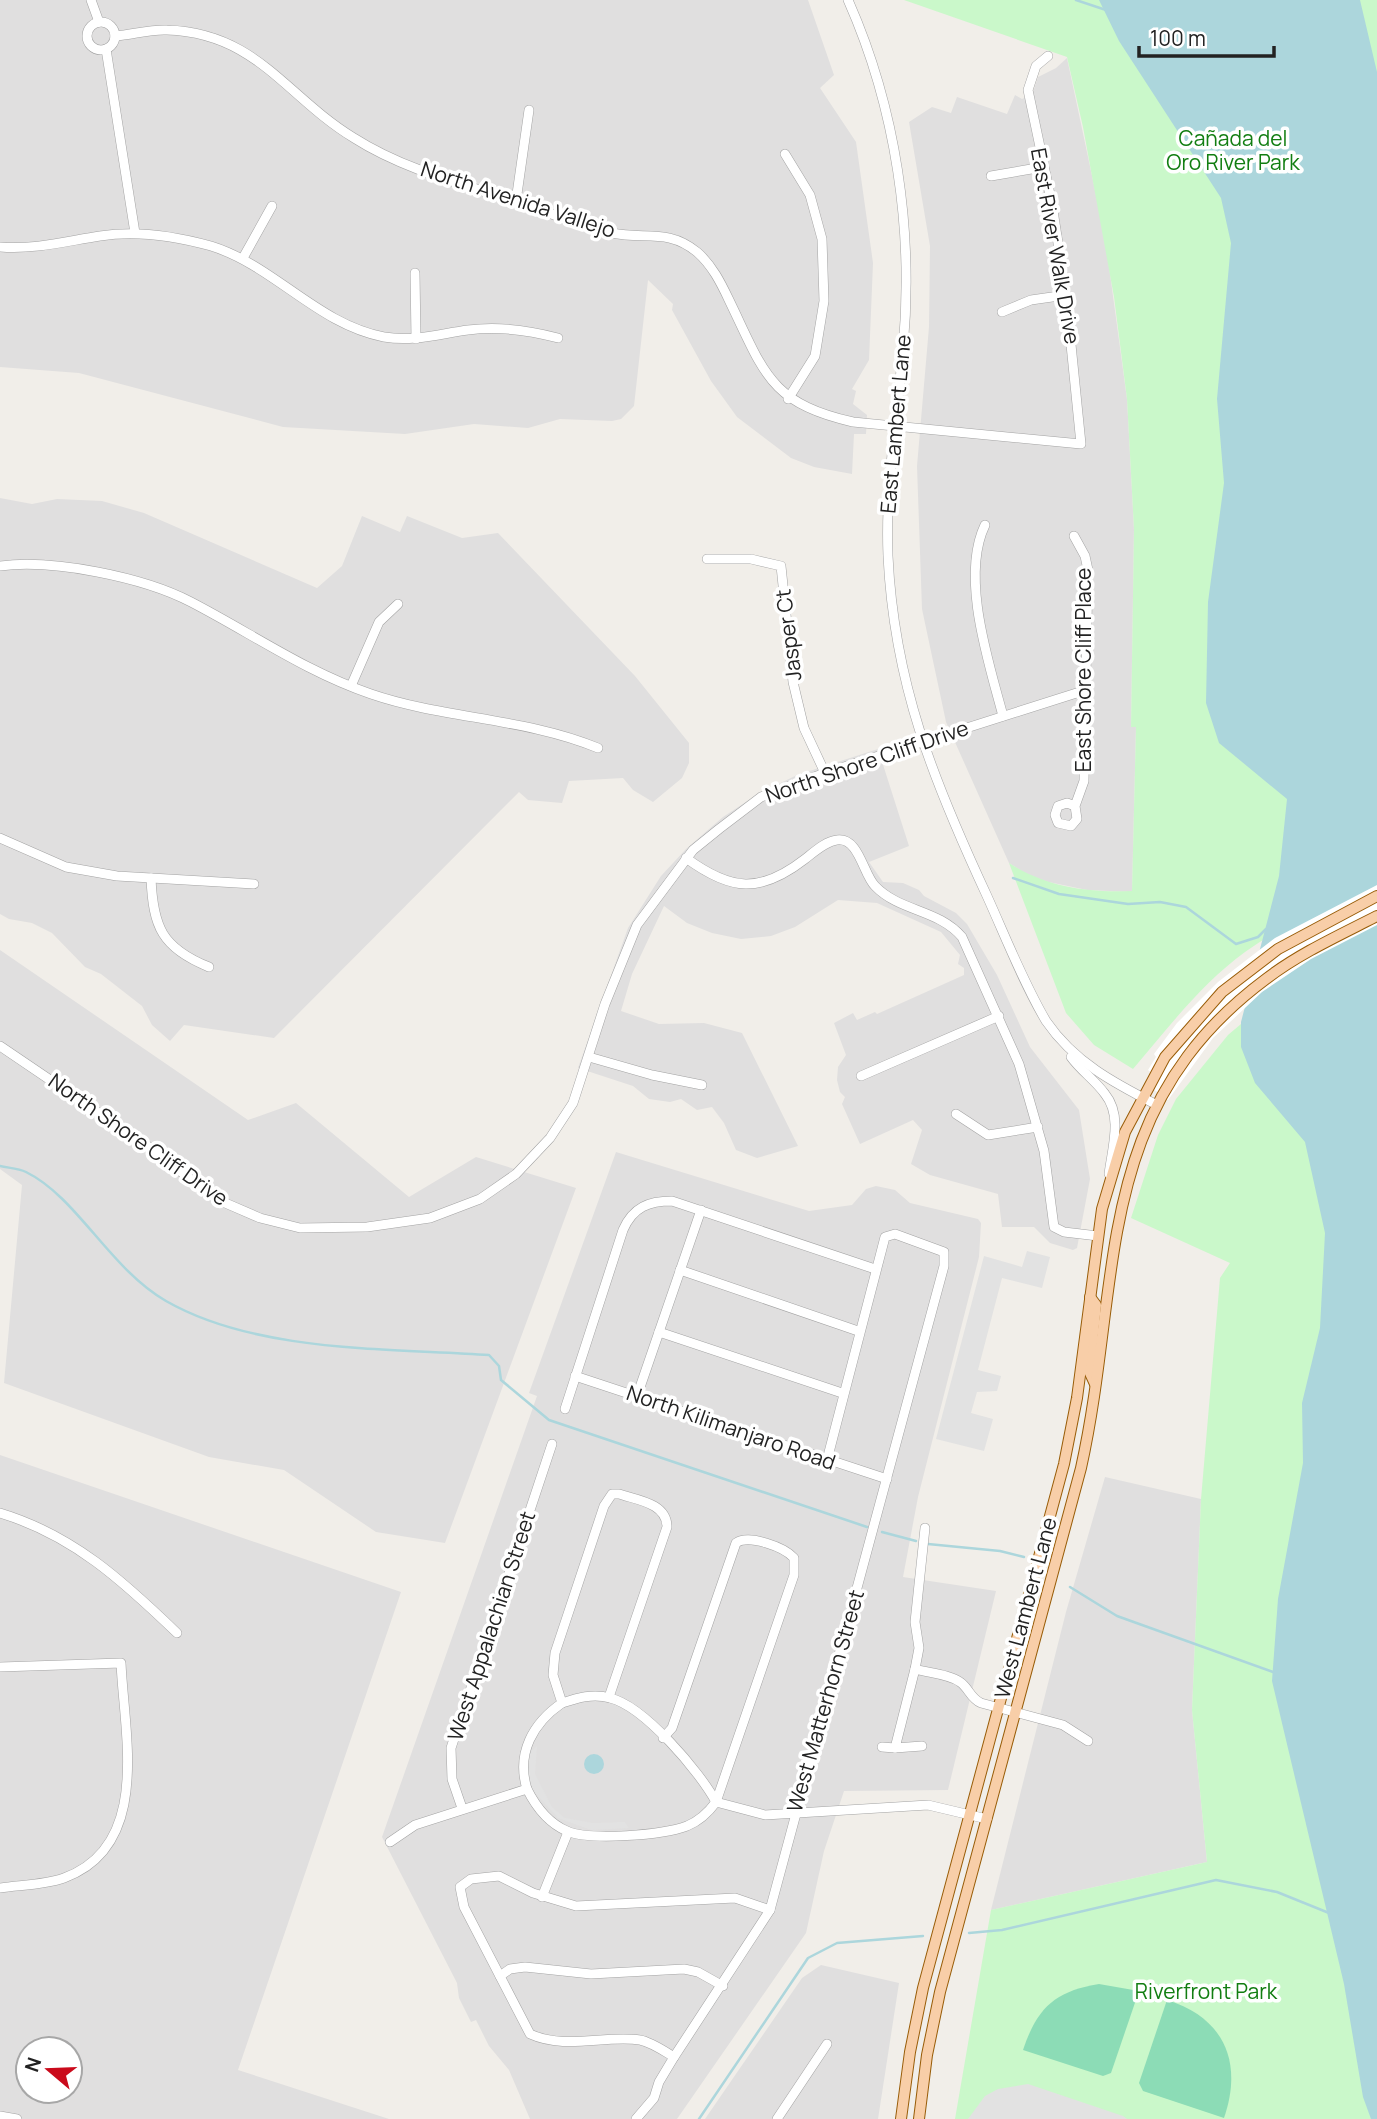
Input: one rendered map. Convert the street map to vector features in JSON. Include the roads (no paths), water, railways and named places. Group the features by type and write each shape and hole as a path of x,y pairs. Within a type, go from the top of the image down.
{"main road":[{"name":"West Lambert Lane","path":"901,2119 918,2010 1066,1454 1106,1190 1122,1141 1154,1074 1197,1018 1245,972 1286,944 1377,896"},
{"name":"West Lambert Lane","path":"919,2119 935,2014 1075,1492 1096,1387 1123,1194 1141,1139 1159,1100 1202,1039 1249,992 1295,959 1377,916"},
{"path":"1090,1297 1096,1305 1089,1371 1096,1387"}],"street":[{"path":"91,0 99,22"},
{"name":"East Lambert Lane","path":"848,0 884,100 895,150 902,208 906,302 888,496 890,585 898,650 920,742 941,797 1046,1021 1063,1044 1097,1072 1141,1097 1159,1100"},
{"path":"99,22 109,25 115,36 106,49 135,233"},
{"path":"99,22 89,29 87,38 95,49 106,49"},
{"name":"North Avenida Vallejo","path":"115,36 164,30 207,35 231,44 270,68 321,116 356,140 398,161 614,234 664,235 698,253 719,281 762,369 788,399 818,415 853,422 1081,444"},
{"name":"East River Walk Drive","path":"1048,56 1036,66 1028,90 1066,295 1081,444"},
{"path":"516,201 529,110"},
{"path":"785,154 810,195 822,239 824,301 815,356 788,399"},
{"path":"991,176 1043,167"},
{"path":"243,258 272,206"},
{"path":"0,247 42,246 103,235 135,233 174,238 243,258 310,306 338,321 386,337 416,340 470,330 505,328 558,338"},
{"path":"415,273 416,340"},
{"path":"1003,312 1031,300 1066,295"},
{"path":"985,525 976,547 977,593 989,662 1003,716"},
{"name":"East Shore Cliff Place","path":"1074,536 1085,556 1088,570 1084,781 1075,806"},
{"name":"Jasper Ct","path":"707,559 751,559 781,565 793,681 804,728 825,773"},
{"path":"0,566 25,563 59,566 142,583 190,602 282,654 351,686 439,712 569,736 598,748"},
{"path":"351,686 379,622 398,604"},
{"name":"North Shore Cliff Drive","path":"0,1045 149,1147 216,1199 260,1218 300,1228 367,1227 430,1218 480,1199 516,1174 550,1138 573,1103 636,925 686,858 761,797 825,773 1086,690"},
{"path":"0,838 66,867 151,878 254,884"},
{"path":"686,858 706,873 733,884 753,885 773,881 827,844 838,839 847,841 857,851 862,868 876,887 898,902 941,917 954,928 962,937 1019,1063 1038,1127 1054,1227 1064,1232 1098,1236"},
{"path":"151,878 152,907 164,937 174,950 209,967"},
{"path":"861,1076 999,1016"},
{"path":"1063,1044 1074,1061 1107,1096 1112,1107 1115,1128 1106,1190"},
{"path":"589,1056 652,1076 702,1085"},
{"path":"956,1114 988,1135 1038,1127"},
{"path":"565,1409 623,1230 638,1209 653,1201 672,1201 875,1269 827,1460"},
{"path":"637,1396 701,1210"},
{"name":"West Matterhorn Street","path":"636,2119 654,2098 659,2082 674,2057 723,1986 770,1910 944,1266 944,1252 890,1234 882,1243 875,1269"},
{"path":"680,1270 858,1331"},
{"path":"659,1332 842,1393"},
{"name":"North Kilimanjaro Road","path":"575,1376 887,1479"},
{"name":"West Appalachian Street","path":"462,1808 452,1779 452,1748 552,1444"},
{"path":"562,1703 553,1675 555,1653 604,1506 612,1494 661,1509 667,1518 609,1697"},
{"path":"0,1513 40,1527 90,1555 120,1578 177,1633"},
{"path":"895,1748 919,1648 915,1622 925,1528"},
{"path":"663,1738 672,1728 732,1549 739,1540 749,1539 789,1552 796,1567 716,1802 702,1817 677,1829 594,1836 568,1832 552,1823 541,1811 527,1789 522,1768 528,1741 547,1714 562,1703 584,1697 609,1697 631,1708 663,1738 706,1784 716,1802 756,1814 911,1804 987,1819"},
{"path":"0,1667 121,1663 127,1784 126,1804 115,1835 91,1863 64,1878 0,1888"},
{"path":"915,1669 955,1680 975,1700 1063,1725 1088,1741"},
{"path":"882,1747 922,1746"},
{"path":"390,1842 415,1825 527,1789"},
{"path":"542,1896 568,1832"},
{"path":"674,2057 639,2040 589,2042 543,2039 530,2035 464,1907 460,1887 471,1879 499,1876 542,1896 576,1906 735,1898 770,1910"},
{"path":"500,1976 510,1969 525,1967 591,1974 684,1969 698,1972 723,1986"},
{"path":"777,2119 827,2044"},
{"path":"0,2116 17,2119"}],"water":[{"path":"1099,0 1360,0 1377,72 1377,2119 1371,2119 1363,2097 1344,1984 1272,1681 1278,1599 1303,1463 1302,1403 1320,1328 1325,1233 1305,1142 1255,1083 1241,1047 1241,1022 1279,876 1287,799 1219,743 1206,703 1208,602 1224,483 1217,399 1231,243 1221,198 1119,41"},
{"path":"590,1754 598,1754 604,1764 598,1774 590,1774 584,1768 584,1760"}],"waterway":[{"path":"1076,0 1106,10"},
{"path":"1013,878 1059,894 1128,904 1160,902 1186,907 1236,944 1258,937 1266,929"},
{"path":"0,1166 23,1171 44,1183 62,1198 111,1253 146,1287 166,1301 202,1318 281,1339 323,1345 489,1355 499,1366 501,1380 549,1420 867,1527"},
{"path":"882,1532 916,1541"},
{"path":"928,1544 1000,1551 1024,1557"},
{"path":"1070,1587 1117,1616 1273,1672"},
{"path":"969,1933 1002,1930 1216,1880 1277,1892 1329,1913"},
{"path":"699,2119 808,1958 837,1943 923,1936"}],"park label":[{"name":"Cañada del Oro River Park","path":"1233,151"},
{"name":"Riverfront Park","path":"1206,1992"}]}
